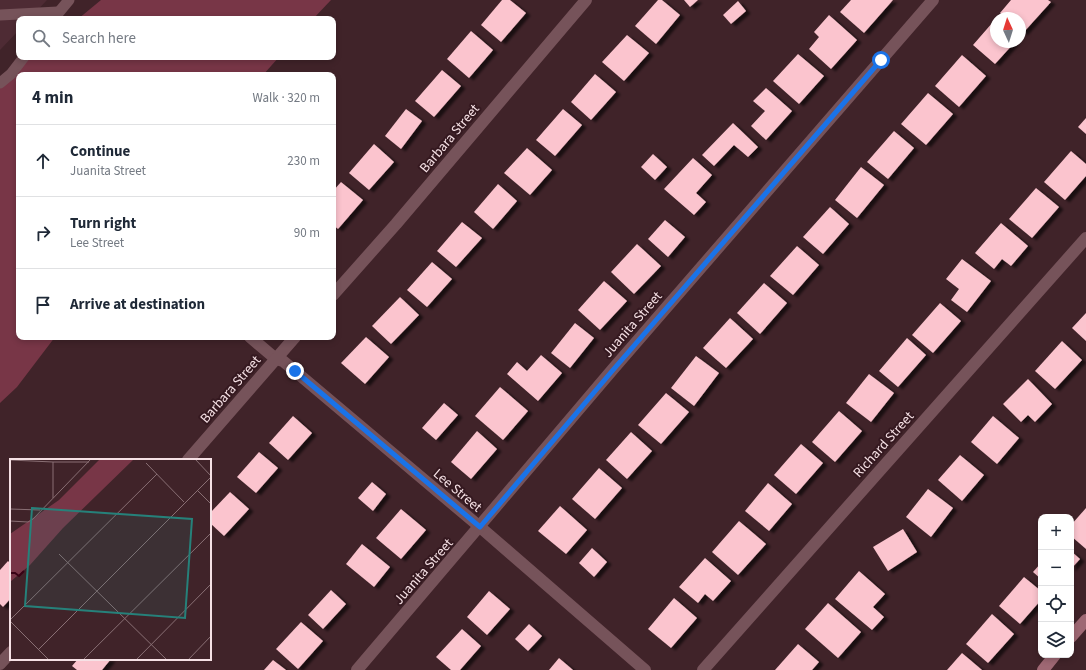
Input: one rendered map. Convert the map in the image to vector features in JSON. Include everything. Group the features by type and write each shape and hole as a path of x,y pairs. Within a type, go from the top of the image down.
{"street":[{"name":"Barbara Street","path":"336,292 396,224 586,0"},
{"name":"Juanita Street","path":"358,670 613,370 933,0"},
{"name":"Richard Street","path":"703,670 1086,238"},
{"name":"Lee Street","path":"254,340 276,359 284,361 480,527 644,670"},
{"name":"Barbara Street","path":"189,459 293,340"},
{"path":"1074,634 1086,620"},
{"path":"0,664 10,653"},
{"path":"1042,670 1053,658"}],"lane":[{"path":"0,15 56,16 69,0"},
{"path":"0,83 11,74 22,60"}],"shaded area":[{"path":"0,0 47,0 32,16 16,16 16,33 0,50"},
{"path":"101,0 331,0 316,16 82,16"},
{"path":"27,60 276,60 266,72 16,72 16,340 53,340 17,387 0,403 0,82"}],"building":[{"path":"502,0 510,0 526,13 501,42 481,25"},
{"path":"658,0 662,0 680,15 656,44 635,26"},
{"path":"684,0 698,0 690,7"},
{"path":"851,0 893,0 864,33 840,12"},
{"path":"1011,0 1048,0 1051,2 1026,30 1026,12 1001,12"},
{"path":"738,1 746,11 731,24 723,15"},
{"path":"829,15 857,40 831,69 809,49 819,37 814,32"},
{"path":"990,25 990,48 1010,48 995,64 973,45"},
{"path":"471,31 493,50 469,78 447,59"},
{"path":"627,35 649,53 624,81 602,62"},
{"path":"798,54 824,76 799,104 773,81"},
{"path":"962,55 986,76 959,107 935,86"},
{"path":"442,70 461,86 434,117 415,101"},
{"path":"595,74 616,92 591,120 571,102"},
{"path":"766,88 792,111 766,140 751,126 765,111 753,101"},
{"path":"928,93 953,114 926,145 901,124"},
{"path":"406,109 422,121 401,149 385,136"},
{"path":"563,109 582,125 555,156 536,140"},
{"path":"1086,118 1086,134 1078,127"},
{"path":"733,123 758,147 748,157 734,145 714,166 702,155"},
{"path":"894,131 914,148 888,179 867,162"},
{"path":"374,144 394,162 369,190 349,173"},
{"path":"527,148 552,170 530,195 504,173"},
{"path":"1071,151 1086,164 1086,176 1065,200 1044,182"},
{"path":"653,154 667,167 655,180 641,167"},
{"path":"693,158 712,175 696,193 706,202 694,215 664,189"},
{"path":"861,167 884,185 857,218 835,200"},
{"path":"341,182 363,200 338,229 336,227 336,188"},
{"path":"498,184 517,201 493,229 474,212"},
{"path":"1036,188 1059,207 1032,238 1009,219"},
{"path":"830,207 849,224 823,254 803,237"},
{"path":"665,220 685,237 668,257 648,239"},
{"path":"462,222 482,238 456,267 437,251"},
{"path":"1001,223 1028,246 1011,266 1002,259 994,269 975,253"},
{"path":"637,244 661,266 634,294 611,272"},
{"path":"797,246 819,265 793,295 770,276"},
{"path":"962,259 991,281 967,312 951,300 959,289 946,279"},
{"path":"432,262 452,279 427,307 407,290"},
{"path":"604,281 627,301 600,330 578,310"},
{"path":"764,283 787,303 760,334 737,313"},
{"path":"400,297 419,315 391,344 372,326"},
{"path":"940,303 961,321 933,353 912,335"},
{"path":"1086,313 1086,341 1072,328"},
{"path":"730,318 753,339 726,368 703,348"},
{"path":"575,323 594,338 570,368 551,353"},
{"path":"366,337 389,357 365,384 341,363"},
{"path":"907,338 926,355 898,387 879,371"},
{"path":"1062,341 1082,360 1055,389 1035,371"},
{"path":"541,355 562,373 538,401 507,374 517,362 527,371"},
{"path":"696,356 719,373 694,406 671,388"},
{"path":"869,374 894,393 871,422 846,403"},
{"path":"1028,379 1052,404 1035,422 1028,415 1021,422 1003,404"},
{"path":"500,387 528,411 503,440 475,416"},
{"path":"666,393 689,412 661,444 638,425"},
{"path":"444,403 458,415 436,440 422,428"},
{"path":"839,411 862,431 835,462 812,442"},
{"path":"293,416 312,433 288,460 269,443"},
{"path":"993,416 1019,438 997,464 971,442"},
{"path":"477,431 497,449 471,479 451,462"},
{"path":"631,432 652,451 627,479 606,460"},
{"path":"801,444 823,463 796,494 774,475"},
{"path":"259,452 278,468 256,493 237,477"},
{"path":"960,455 984,475 962,501 938,480"},
{"path":"599,468 622,488 595,519 572,499"},
{"path":"372,482 386,494 373,511 358,498"},
{"path":"768,483 792,504 769,531 745,511"},
{"path":"928,489 953,508 931,537 906,517"},
{"path":"230,492 249,509 224,536 211,524 211,512"},
{"path":"560,506 587,530 566,554 538,531"},
{"path":"1086,508 1086,549 1074,539 1074,522"},
{"path":"401,509 426,530 401,559 376,538"},
{"path":"739,521 766,544 738,575 712,552"},
{"path":"903,529 917,552 888,571 873,547"},
{"path":"362,544 390,567 374,587 346,564"},
{"path":"592,548 607,562 594,577 579,563"},
{"path":"1074,554 1080,559 1074,566"},
{"path":"705,558 731,581 713,601 705,594 698,603 679,587"},
{"path":"8,561 10,563 10,599 3,607 0,604 0,570"},
{"path":"1038,566 1038,576 1033,572"},
{"path":"859,571 885,594 873,607 884,617 872,630 835,599"},
{"path":"1024,577 1038,589 1038,603 1020,624 999,606"},
{"path":"331,590 346,604 323,629 308,615"},
{"path":"489,591 510,609 487,635 467,617"},
{"path":"674,598 697,618 671,648 648,629"},
{"path":"828,603 861,632 838,658 805,629"},
{"path":"992,614 1014,634 988,663 966,644"},
{"path":"301,622 323,641 298,669 276,649"},
{"path":"529,624 542,636 528,651 515,639"},
{"path":"462,629 481,646 460,670 451,670 436,657"},
{"path":"798,644 819,662 812,670 775,670"},
{"path":"962,653 982,670 947,670"},
{"path":"559,658 573,670 549,670"},
{"path":"77,660 110,660 102,670 77,670 72,666"},
{"path":"273,660 286,670 264,670"}],"route":[{"path":"295,371 480,527 613,370 881,60"}]}
